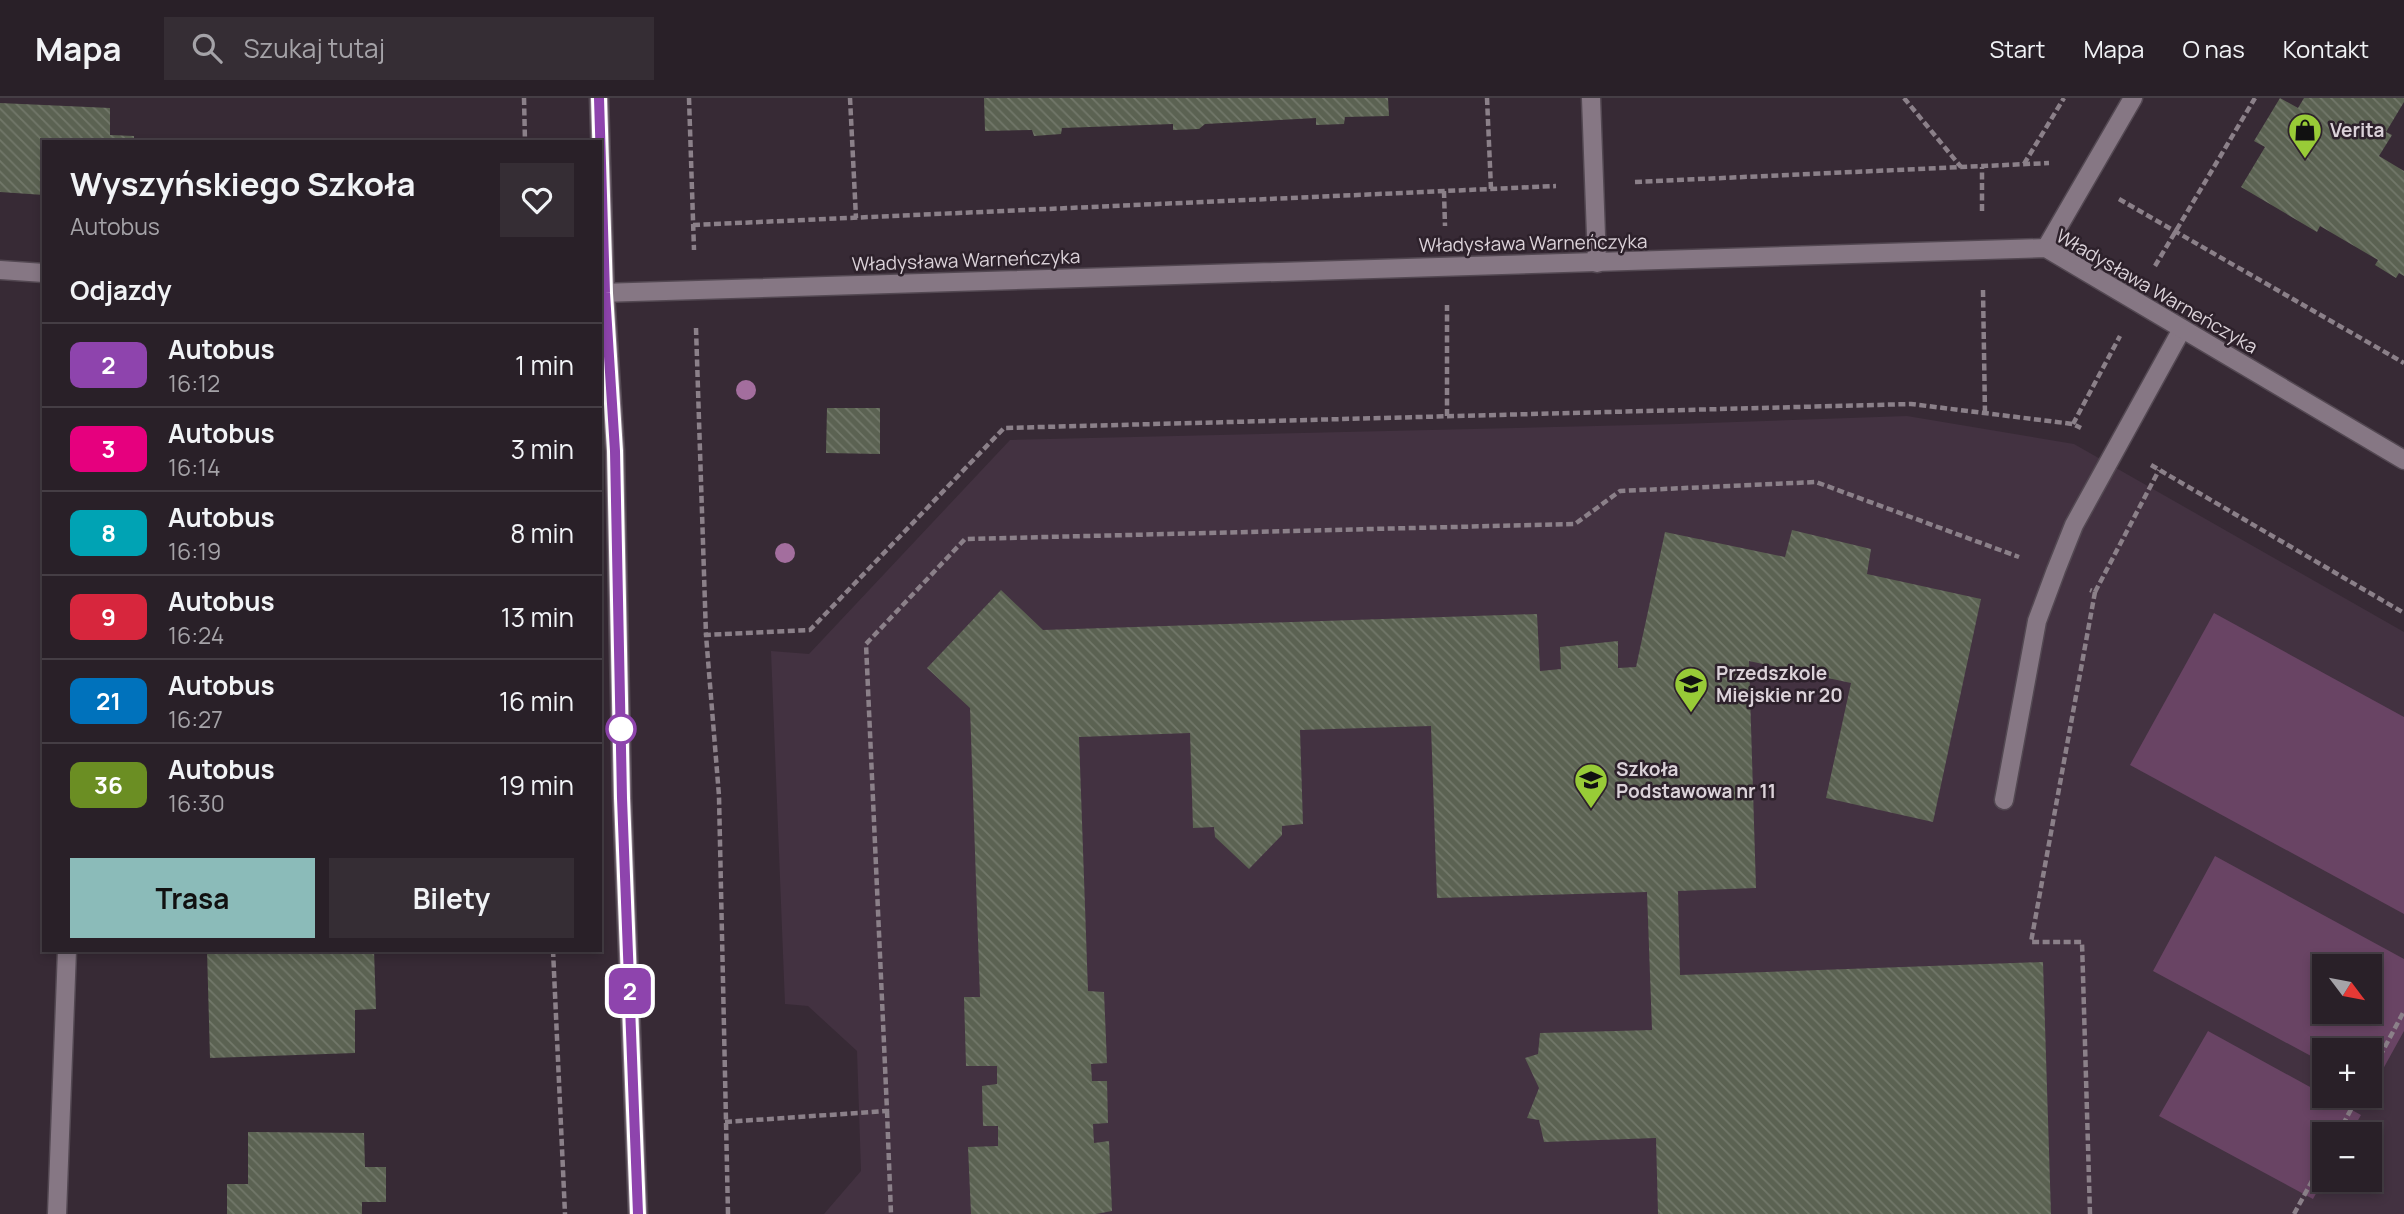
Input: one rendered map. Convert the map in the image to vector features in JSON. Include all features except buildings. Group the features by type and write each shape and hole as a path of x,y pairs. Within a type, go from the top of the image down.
{"street":[{"path":"599,98 600,140"},
{"path":"1591,98 1597,263"},
{"path":"2046,248 2133,98"},
{"path":"602,244 615,451 622,798 638,1214"},
{"name":"Władysława Warneńczyka","path":"603,293 2046,248 2404,460"},
{"path":"0,270 42,272"},
{"path":"2004,800 2037,621 2056,570 2074,525 2182,329"},
{"path":"57,1214 67,952"}],"path":[{"path":"524,98 526,140"},
{"path":"689,98 706,635 719,796 728,1214"},
{"path":"850,98 856,218"},
{"path":"1487,98 1491,189"},
{"path":"1904,98 1961,167"},
{"path":"2024,164 2064,98"},
{"path":"2073,424 2152,271 2255,98"},
{"path":"693,225 2051,163 2086,180 2404,363"},
{"path":"706,635 810,630 1004,428 1911,404 2073,424 2117,445 2404,613"},
{"path":"2090,1214 2082,942 2031,942 2095,592 2159,470"},
{"path":"891,1214 866,644 965,538 1576,524 1620,491 1816,482 2056,570 2095,592"},
{"path":"553,952 565,1214"},
{"path":"2382,1053 2404,1012"},
{"path":"724,1122 887,1111"},
{"path":"2294,1214 2312,1181"}],"shaded area":[{"name":"Szkoła Podstawowa nr 11","path":"1907,416 2074,444 2404,632 2404,1214 824,1214 861,1171 857,1051 808,1006 785,1004 771,651 809,654 1010,440"},
{"path":"2214,613 2404,717 2404,914 2130,765"},
{"path":"2215,856 2404,959 2404,1031 2382,1071 2382,1038 2312,1038 2312,1057 2153,971"},
{"path":"2208,1031 2312,1088 2312,1108 2348,1108 2361,1115 2357,1122 2312,1122 2312,1192 2317,1192 2313,1199 2159,1116"}],"bus line":[{"name":"2","path":"599,98 600,140"},
{"name":"2","path":"602,196 615,451 622,798 638,1214"}],"place":[{"name":"Verita","path":"2305,160"},
{"name":"Przedszkole Miejskie nr 20","path":"1691,714"},
{"name":"Szkoła Podstawowa nr 11","path":"1591,810"}]}
